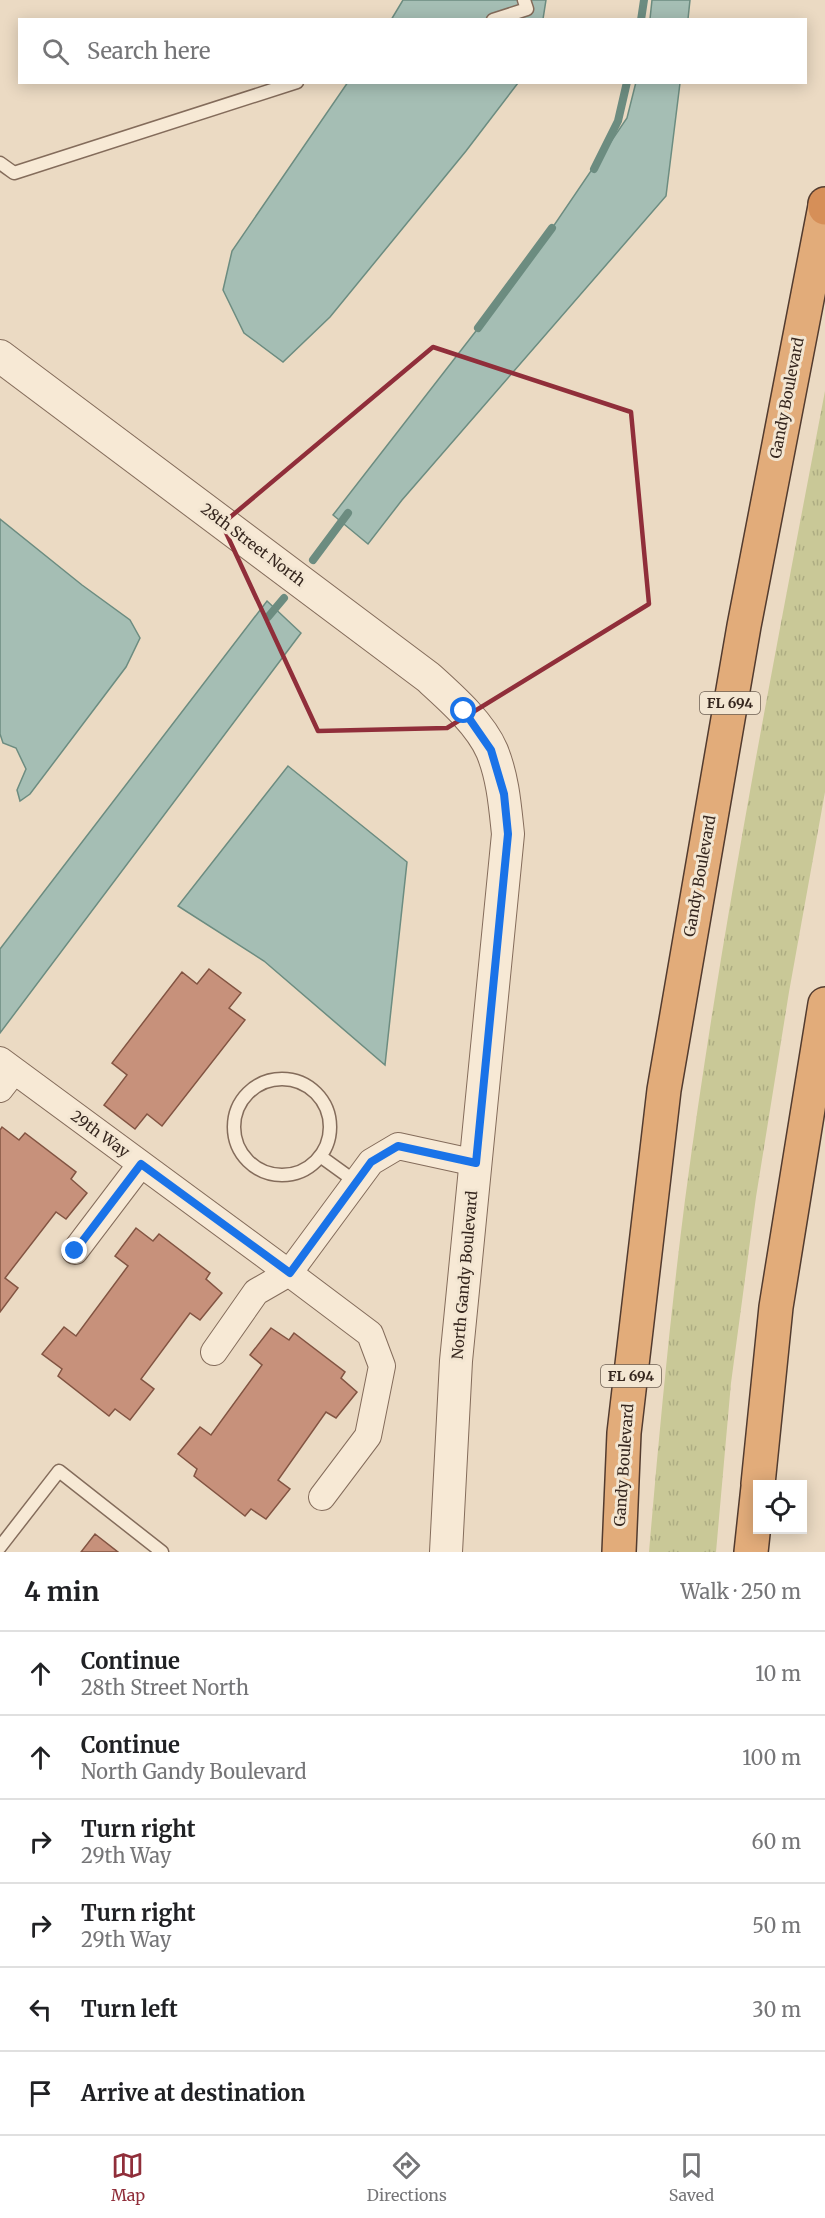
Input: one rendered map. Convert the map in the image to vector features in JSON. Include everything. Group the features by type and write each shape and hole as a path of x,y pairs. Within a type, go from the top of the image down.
{"highway":[{"name":"Gandy Boulevard","path":"619,1552 624,1433 664,1090 744,626 825,206"},
{"path":"759,1480 776,1306 825,1004"},
{"path":"751,1552 753,1533"}],"street":[{"name":"28th Street North","path":"0,356 428,677 464,711 491,750"},
{"name":"North Gandy Boulevard","path":"446,1552 456,1360 508,834 504,794 491,750"},
{"name":"29th Way","path":"5,1073 141,1164 370,1334 382,1366 368,1436 322,1497"},
{"path":"213,1352 256,1292 290,1273 371,1162 398,1146 476,1163"},
{"path":"75,1251 141,1164"}],"lane":[{"path":"499,18 527,9 524,0"},
{"path":"0,163 14,173 291,84"},
{"path":"276,1079 292,1080 308,1086 319,1096 327,1110 330,1126 328,1142 320,1156 309,1167 287,1174 264,1172 251,1164 241,1152 235,1137 239,1106 248,1093 261,1084 276,1079"},
{"path":"320,1156 356,1182"},
{"path":"0,1547 59,1471 162,1552"}],"highlighted area":[{"path":"433,347 631,412 649,604 447,728 318,731 222,524"}],"green space":[{"path":"825,391 825,792 789,992 756,1197 731,1383 716,1552 649,1552 674,1288 699,1098 749,794"}],"shaded area":[{"path":"403,0 546,0 543,18 392,18"},
{"path":"652,0 690,0 688,18 650,18"},
{"path":"347,84 517,84 466,151 330,317 283,362 244,333 223,290 232,251"},
{"path":"636,84 680,84 666,196 402,500 368,544 333,515 525,268 627,118"},
{"path":"0,519 82,585 130,620 140,638 126,667 30,794 20,801 17,790 26,769 16,748 3,743 0,734"},
{"path":"267,601 301,633 0,1033 0,949"},
{"path":"288,766 407,862 385,1065 264,961 178,906"}],"building":[{"path":"209,969 241,993 229,1008 245,1020 162,1126 147,1114 135,1129 104,1105 127,1075 112,1063 182,972 197,984"},
{"path":"2,1127 19,1140 25,1133 76,1172 71,1179 87,1193 66,1219 56,1212 5,1278 18,1288 0,1312 0,1130"},
{"path":"136,1228 153,1241 159,1234 210,1273 206,1279 222,1293 200,1320 190,1313 141,1379 154,1389 130,1420 115,1409 109,1416 58,1376 62,1369 42,1354 64,1327 76,1336 128,1266 115,1256"},
{"path":"271,1328 289,1340 294,1333 345,1372 341,1378 357,1392 336,1418 326,1412 278,1480 290,1489 266,1519 251,1509 245,1516 194,1476 197,1469 178,1454 200,1427 211,1435 262,1365 250,1355"},
{"path":"95,1534 118,1552 81,1552"}],"waterway":[{"path":"641,18 644,0"},
{"path":"594,169 618,121 627,84"},
{"path":"478,328 552,228"},
{"path":"313,560 348,513"},
{"path":"268,617 284,598"}],"route":[{"path":"75,1251 141,1164 290,1273 371,1162 398,1146 476,1163 508,834 504,794 491,750 464,711"}]}
